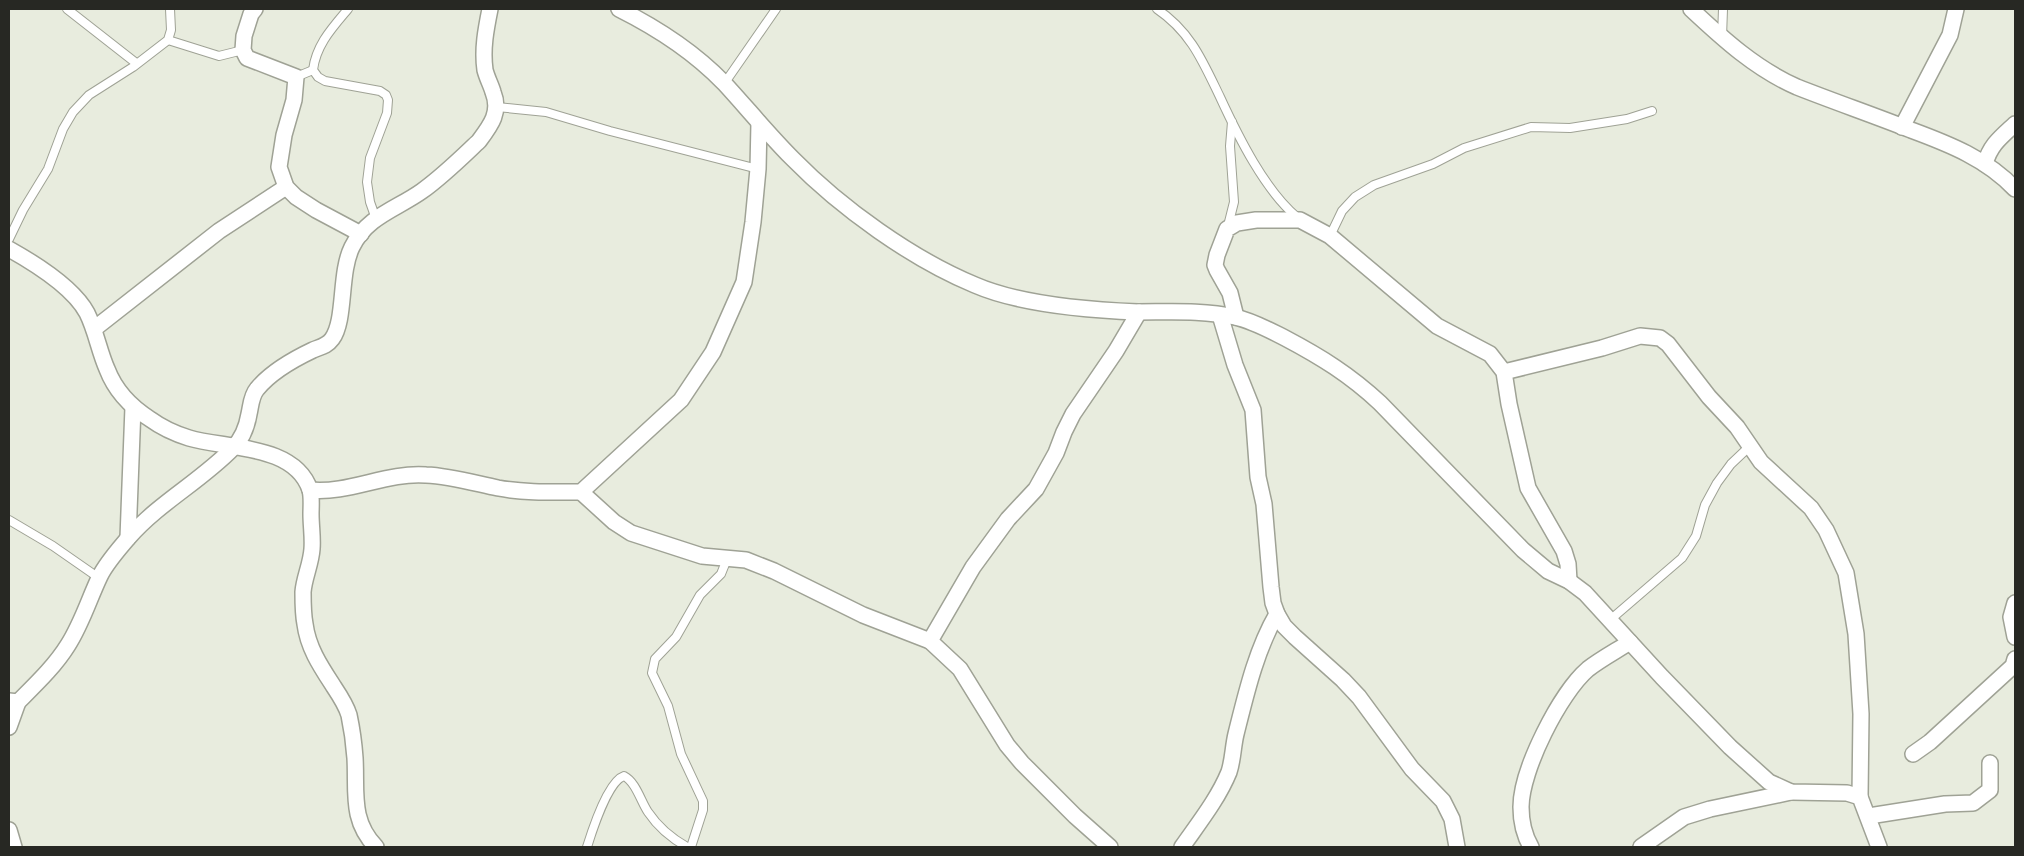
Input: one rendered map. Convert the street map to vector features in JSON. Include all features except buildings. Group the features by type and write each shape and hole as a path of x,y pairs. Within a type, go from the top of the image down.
{"street":[{"path":"255,9 251,14 244,36 243,50 247,58 296,77 294,100 284,136 279,167 286,188 316,210 361,234"},
{"path":"9,727 14,702 52,666 68,645 84,616 99,578 107,564 128,538 150,515 201,476 234,447 246,427 256,390 280,370 313,350 327,345 336,333 347,259 353,244 386,211 421,192 479,141 492,122 497,107 486,71 484,41 490,9"},
{"path":"619,9 681,46 724,84 758,123 826,191 865,220 947,272 976,286 1004,295 1083,308 1139,312 1165,311 1236,317 1265,328 1324,359 1357,382 1409,431 1523,550 1548,571 1569,581 1585,594 1730,748 1769,782 1791,792"},
{"path":"1691,9 1737,51 1771,73 1796,86 1950,145 1985,164 2015,189"},
{"path":"1902,126 1950,35 1956,9"},
{"path":"581,492 681,400 713,352 744,282 753,222 758,169 758,123"},
{"path":"1985,164 1988,152 2015,124"},
{"path":"94,329 219,230 286,188"},
{"path":"1236,317 1230,293 1216,265 1217,255 1227,229 1237,223 1256,220 1300,220 1330,236 1437,326 1490,354 1504,372 1510,412 1528,488 1564,551 1568,564 1569,581"},
{"path":"9,249 51,277 77,298 87,313 94,329 107,370 120,393 133,407 151,420 189,438 273,455 295,469 310,490 312,550 303,592 305,624 309,642 316,659 348,712 355,758 355,800 358,817 363,832 376,847"},
{"path":"930,641 973,567 1008,519 1036,489 1056,453 1064,432 1074,414 1116,352 1139,312"},
{"path":"1220,315 1234,365 1253,410 1258,477 1266,524 1273,603 1284,626 1354,691 1412,769 1443,800 1452,819 1457,847"},
{"path":"1504,372 1602,348 1640,336 1660,338 1668,344 1699,385 1737,427 1761,462 1810,508 1826,530 1846,573 1853,609 1857,659 1860,714 1860,797 1869,816 1879,847"},
{"path":"128,538 133,407"},
{"path":"310,490 324,492 398,476 425,475 500,488 545,492 581,492 614,522 630,533 702,556 746,560 774,571 863,615 930,641 960,670 1007,745 1022,763 1075,816 1110,847"},
{"path":"2015,602 2011,617 2015,637"},
{"path":"1182,847 1213,802 1229,771 1236,736 1266,633 1278,614"},
{"path":"1531,847 1526,838 1521,805 1526,782 1552,716 1570,690 1588,670 1630,642"},
{"path":"1913,754 1930,742 2013,666 2015,659"},
{"path":"1869,816 1944,804 1973,802 1990,790 1990,764"},
{"path":"1642,847 1684,817 1710,809 1791,792 1847,793 1860,797"},
{"path":"9,830 14,847"}],"lane":[{"path":"66,9 136,64"},
{"path":"9,239 23,210 48,170 63,129 73,112 89,95 168,40 171,30 170,9"},
{"path":"348,9 322,42 314,60 313,70 318,78 325,81 380,91 386,95 388,100 387,113 370,158 367,182 370,202 376,219"},
{"path":"724,84 776,9"},
{"path":"1157,9 1187,35 1203,62 1232,122 1278,199 1300,220"},
{"path":"1722,37 1723,9"},
{"path":"168,40 219,56 243,50"},
{"path":"296,77 313,70"},
{"path":"497,107 546,112 610,131 758,169"},
{"path":"1330,236 1342,211 1355,197 1374,185 1434,164 1464,148 1531,127 1570,128 1627,119 1652,111"},
{"path":"1227,229 1234,202 1230,146 1232,122"},
{"path":"1610,620 1682,558 1696,536 1706,505 1717,483 1731,464 1750,446"},
{"path":"9,520 53,546 99,578"},
{"path":"692,847 703,810 703,801 681,754 668,706 652,673 655,659 676,636 700,595 722,574 727,559"},
{"path":"587,847 596,821 612,787 619,778 624,776 634,788 654,820 670,836 686,847"}]}
